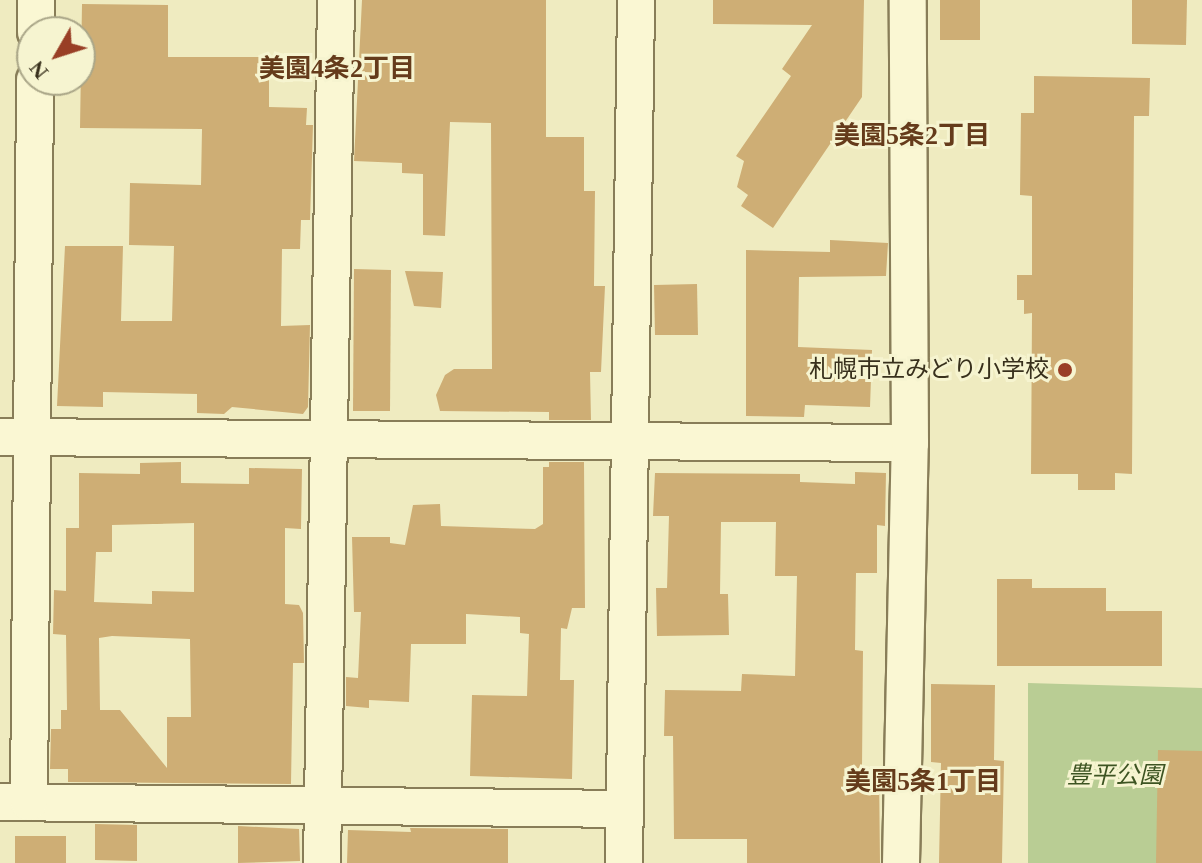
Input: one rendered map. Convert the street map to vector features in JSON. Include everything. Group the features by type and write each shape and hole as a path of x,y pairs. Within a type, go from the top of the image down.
{"street":[{"path":"322,863 325,439 336,0"},
{"path":"624,863 636,0"},
{"path":"901,863 910,443 908,0"},
{"path":"34,96 15,437 15,802 322,808 624,809"},
{"path":"15,437 910,443"}],"green space":[{"name":"豊平公園","path":"1028,683 1202,688 1202,863 1028,863"}],"building":[{"path":"362,0 546,0 546,137 584,137 584,191 595,191 594,286 605,286 601,372 590,372 591,420 549,420 549,412 440,411 436,395 445,375 454,369 492,369 491,123 450,122 445,236 423,235 423,174 402,173 402,163 354,161"},
{"path":"713,0 864,0 862,97 773,228 741,206 748,195 737,187 744,161 736,156 791,76 782,69 812,25 713,24"},
{"path":"940,0 980,0 980,40 940,40"},
{"path":"1132,0 1187,0 1186,45 1132,44"},
{"path":"82,4 168,5 168,57 269,57 269,107 307,108 306,125 313,125 310,220 301,220 300,249 282,249 281,326 310,325 308,407 303,414 232,407 224,414 197,413 197,394 103,392 103,407 57,406 65,246 123,246 121,321 172,321 174,246 129,245 130,183 201,185 202,129 80,128 81,96 96,96 96,16 82,16"},
{"path":"1034,76 1150,78 1149,116 1134,116 1132,474 1115,473 1115,490 1078,490 1078,474 1031,474 1032,313 1024,314 1024,300 1017,300 1017,275 1032,275 1032,196 1020,195 1021,113 1034,113"},
{"path":"830,240 888,243 886,276 799,277 798,347 872,350 870,407 805,405 804,417 746,416 746,250 830,252"},
{"path":"354,269 391,270 390,411 353,411"},
{"path":"405,271 443,272 441,308 414,306"},
{"path":"697,284 698,335 655,335 654,285"},
{"path":"181,462 181,483 249,484 249,468 302,469 301,529 285,528 285,604 299,605 303,613 304,663 293,663 291,784 68,782 68,769 50,769 51,729 61,729 61,710 67,710 66,635 53,634 54,590 66,591 66,528 79,528 79,473 140,474 140,463","holes":["194,523 194,592 152,591 152,604 94,602 96,552 112,552 112,525","99,638 190,639 191,717 167,717 167,768 120,710 100,710"]},
{"path":"549,462 584,462 585,608 572,608 567,629 561,628 560,680 574,680 572,779 470,776 472,695 527,696 529,634 520,633 520,617 466,614 466,644 411,644 409,702 369,700 369,708 346,706 346,677 358,678 361,612 354,612 352,537 390,537 390,543 405,545 413,505 440,504 441,526 535,529 543,524 543,467 549,467"},
{"path":"855,472 886,473 885,526 877,525 877,573 856,573 855,650 863,651 862,768 879,768 880,863 747,863 747,839 674,839 673,736 664,736 665,690 741,691 742,674 795,676 797,576 775,576 776,522 721,522 720,594 728,594 729,635 657,636 656,588 667,588 669,516 653,516 655,473 800,474 800,482 855,484"},
{"path":"997,579 1032,579 1032,588 1106,588 1106,611 1162,611 1162,666 997,666"},
{"path":"931,684 995,685 994,760 1004,761 1002,863 939,863 941,763 931,762"},
{"path":"1158,750 1202,751 1202,863 1156,863"},
{"path":"95,824 137,825 137,861 95,860"},
{"path":"238,826 299,829 300,861 238,863"},
{"path":"410,828 508,829 508,863 347,863 348,830 411,832"},
{"path":"15,836 66,836 66,863 15,863"}],"place":[{"name":"札幌市立みどり小学校","path":"1065,370"}],"district":[{"name":"美園4条2丁目","path":"337,69"},
{"name":"美園5条2丁目","path":"912,136"},
{"name":"美園5条1丁目","path":"923,782"}]}
